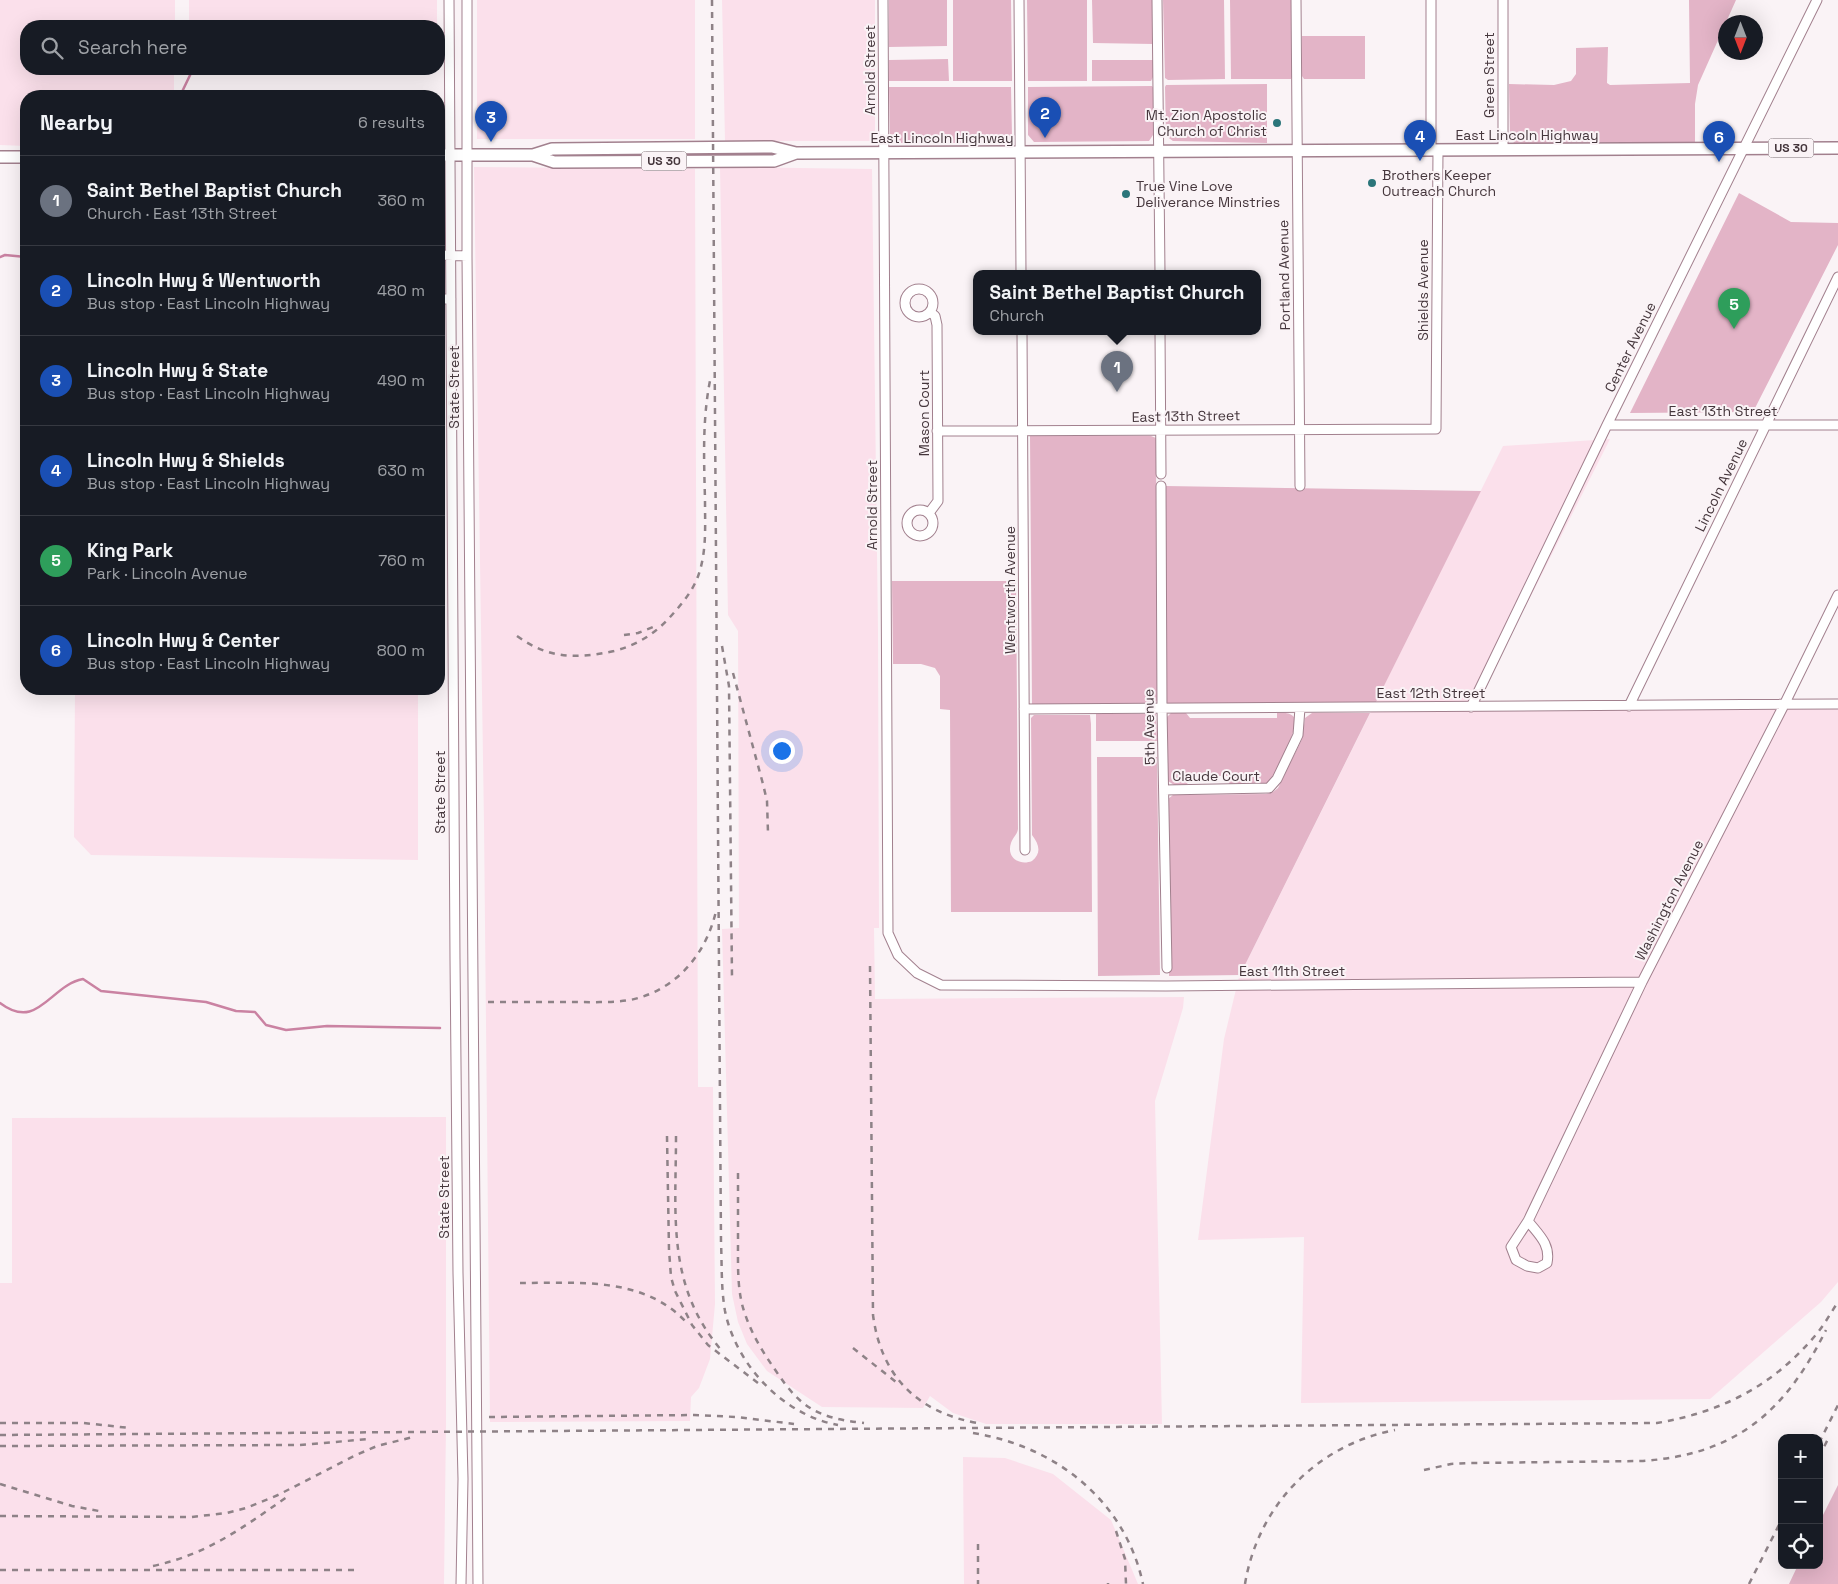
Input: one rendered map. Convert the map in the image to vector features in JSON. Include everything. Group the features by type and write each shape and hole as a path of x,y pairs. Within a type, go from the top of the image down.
{"main road":[{"name":"East Lincoln Highway","path":"445,155 533,155 552,149 772,147 796,153 1838,148"},
{"path":"0,157 20,157"}],"street":[{"name":"State Street","path":"449,0 445,155 451,299 458,1243 463,1479 461,1584"},
{"name":"State Street","path":"467,0 467,256 478,1584"},
{"name":"Arnold Street","path":"883,0 888,933 898,955 917,973 941,985"},
{"path":"1018,0 1021,270"},
{"path":"1157,0 1160,270"},
{"name":"Portland Avenue","path":"1296,0 1300,486"},
{"name":"Shields Avenue","path":"1431,0 1436,429"},
{"name":"Green Street","path":"1503,150 1504,0"},
{"name":"Center Avenue","path":"1471,707 1607,425 1817,0"},
{"path":"445,255 467,256"},
{"name":"Lincoln Avenue","path":"1629,706 1838,277"},
{"path":"445,299 451,299"},
{"name":"Mason Court","path":"930,312 935,316 937,325 938,501 930,513"},
{"name":"Wentworth Avenue","path":"1022,335 1025,850"},
{"path":"1160,335 1161,474"},
{"name":"East 13th Street","path":"1607,425 1838,425"},
{"name":"East 13th Street","path":"937,431 1436,429"},
{"name":"5th Avenue","path":"1161,486 1162,709 1167,968"},
{"name":"Washington Avenue","path":"1528,1220 1546,1243 1549,1255 1547,1263 1538,1268 1516,1260 1511,1248 1528,1220 1642,982 1784,705 1838,595"},
{"name":"East 12th Street","path":"1024,709 1838,704"},
{"name":"Claude Court","path":"1164,790 1269,788 1277,779 1298,735 1300,708"},
{"name":"East 11th Street","path":"941,985 1176,986 1642,982"}],"shaded area":[{"path":"0,0 175,0 175,20 20,20 20,75 174,75 174,90 20,90 20,146 0,145"},
{"path":"189,0 437,0 437,20 189,20"},
{"path":"477,0 695,0 695,139 477,139"},
{"path":"722,0 875,0 875,141 725,141"},
{"path":"889,0 947,0 947,46 889,47"},
{"path":"953,0 1011,0 1012,81 953,81"},
{"path":"1027,0 1087,0 1087,81 1028,81"},
{"path":"1092,0 1153,0 1153,44 1093,43"},
{"path":"1163,0 1224,0 1225,79 1168,80 1165,78"},
{"path":"1230,0 1292,0 1291,79 1231,79"},
{"path":"1689,0 1736,0 1729,15 1718,15 1718,40 1698,85 1695,104 1695,142 1514,143 1510,138 1509,84 1554,85 1571,81 1576,74 1576,48 1608,47 1607,83 1610,85 1690,83"},
{"path":"1302,36 1365,36 1365,79 1304,79 1302,76"},
{"path":"948,59 949,81 889,81 889,60"},
{"path":"1092,60 1153,60 1153,77 1151,81 1092,81"},
{"path":"1267,84 1267,143 1173,141 1166,136 1166,85"},
{"path":"1152,86 1154,89 1153,135 1149,141 1034,142 1028,135 1028,87"},
{"path":"889,87 1011,87 1012,136 1005,143 895,143 890,140"},
{"path":"474,167 695,169 698,1087 713,1087 715,1304 710,1359 699,1388 691,1397 690,1421 490,1422 484,824"},
{"path":"720,167 872,169 878,630 879,928 874,928 875,999 1184,997 1183,1008 1155,1101 1162,1424 986,1424 953,1413 930,1396 923,1408 822,1407 767,1371 747,1344 738,1322 732,1294 722,929 739,928 738,631 728,615"},
{"path":"1739,193 1791,222 1838,223 1838,245 1753,412 1630,413"},
{"path":"1030,436 1151,436 1156,438 1157,700 1155,704 1032,705"},
{"path":"1610,439 1478,701 1838,699 1838,1282 1821,1302 1710,1399 1301,1403 1304,1237 1198,1240 1224,1039 1239,977 1503,446"},
{"path":"1166,486 1481,491 1375,704 1168,704 1166,699"},
{"path":"892,581 1016,581 1018,829 1011,843 1010,853 1015,860 1027,862 1032,861 1038,852 1038,845 1032,835 1031,718 1034,715 1090,715 1092,912 951,912 950,710 940,709 940,676 935,668 921,664 893,664"},
{"path":"75,695 418,695 418,860 91,855 74,837"},
{"path":"1171,713 1186,713 1190,718 1277,718 1277,713 1285,713 1293,716 1295,721 1288,746 1272,779 1267,783 1229,784 1228,776 1189,776 1187,785 1174,785 1168,781 1167,717"},
{"path":"1312,713 1370,713 1240,975 1169,976 1168,799 1173,795 1266,794 1273,792 1278,788 1302,739 1305,718"},
{"path":"1096,714 1156,714 1157,741 1096,741"},
{"path":"1097,757 1157,757 1160,975 1098,976"},
{"path":"446,1117 444,1584 0,1584 0,1283 12,1283 12,1118"},
{"path":"963,1457 1005,1458 1053,1474 1111,1520 1138,1584 964,1584"},
{"path":"1838,1485 1838,1584 1789,1584 1796,1569 1823,1569 1823,1515"}],"waterway":[{"path":"183,90 190,75"},
{"path":"0,257 5,255 20,256"},
{"path":"0,1003 13,1011 24,1012 34,1010 61,989 83,979 101,991 206,1002 236,1011 255,1012 266,1025 286,1030 327,1026 440,1028"}],"railway":[{"path":"712,0 721,1242 723,1294 725,1311 731,1331 751,1368 765,1384 781,1399 799,1411 838,1425"},
{"path":"517,636 540,649 563,655 575,656 614,651 630,646 652,633 686,599 697,579 704,550 704,438 711,376"},
{"path":"624,635 638,633 653,627"},
{"path":"722,646 729,686 732,978"},
{"path":"733,673 767,801 768,833"},
{"path":"488,1002 607,1002 630,1000 646,995 661,988 686,969 705,942 716,911"},
{"path":"870,966 873,1315 877,1337 884,1356 906,1388 920,1400 937,1410 956,1418 977,1423"},
{"path":"667,1136 669,1250 671,1277 675,1291 692,1325 708,1345 758,1383"},
{"path":"676,1136 676,1222 678,1249 683,1275 691,1301 704,1326 722,1351"},
{"path":"738,1173 739,1288 742,1306 755,1337 785,1384 803,1403 812,1409 835,1418 864,1423"},
{"path":"520,1283 587,1283 631,1290 651,1297 670,1308 687,1323"},
{"path":"0,1435 1657,1423 1702,1412 1743,1395 1762,1383 1798,1355 1814,1337 1838,1302"},
{"path":"1424,1470 1451,1464 1469,1463 1643,1461 1676,1457 1705,1449 1731,1438 1754,1424 1775,1406 1810,1359 1826,1330"},
{"path":"853,1348 896,1382"},
{"path":"1823,1435 1838,1405"},
{"path":"489,1417 694,1415 737,1417 794,1424"},
{"path":"0,1423 84,1423 130,1428"},
{"path":"1245,1584 1252,1555 1263,1529 1278,1505 1296,1483 1317,1464 1340,1449 1367,1438 1395,1430"},
{"path":"973,1433 1003,1440 1032,1450 1058,1464 1082,1482 1103,1503 1120,1527 1134,1554 1143,1584"},
{"path":"0,1516 191,1517 227,1513 246,1508 278,1495 377,1446 413,1437"},
{"path":"1823,1449 1829,1437"},
{"path":"0,1446 299,1445 370,1439"},
{"path":"0,1484 72,1506 99,1511"},
{"path":"153,1566 191,1555 224,1539 287,1497"},
{"path":"1749,1584 1779,1524"},
{"path":"1116,1531 1125,1559 1126,1584"},
{"path":"978,1544 978,1584"},
{"path":"0,1570 358,1570"}],"place":[{"name":"Mt. Zion Apostolic Church of Christ","path":"1277,123"},
{"name":"Lincoln Hwy & Wentworth","path":"1045,138"},
{"name":"Lincoln Hwy & State","path":"491,142"},
{"name":"Lincoln Hwy & Shields","path":"1420,161"},
{"name":"Lincoln Hwy & Center","path":"1719,162"},
{"name":"Brothers Keeper Outreach Church","path":"1372,183"},
{"name":"True Vine Love Deliverance Minstries","path":"1126,194"},
{"name":"King Park","path":"1734,329"},
{"name":"Saint Bethel Baptist Church","path":"1117,392"}]}
